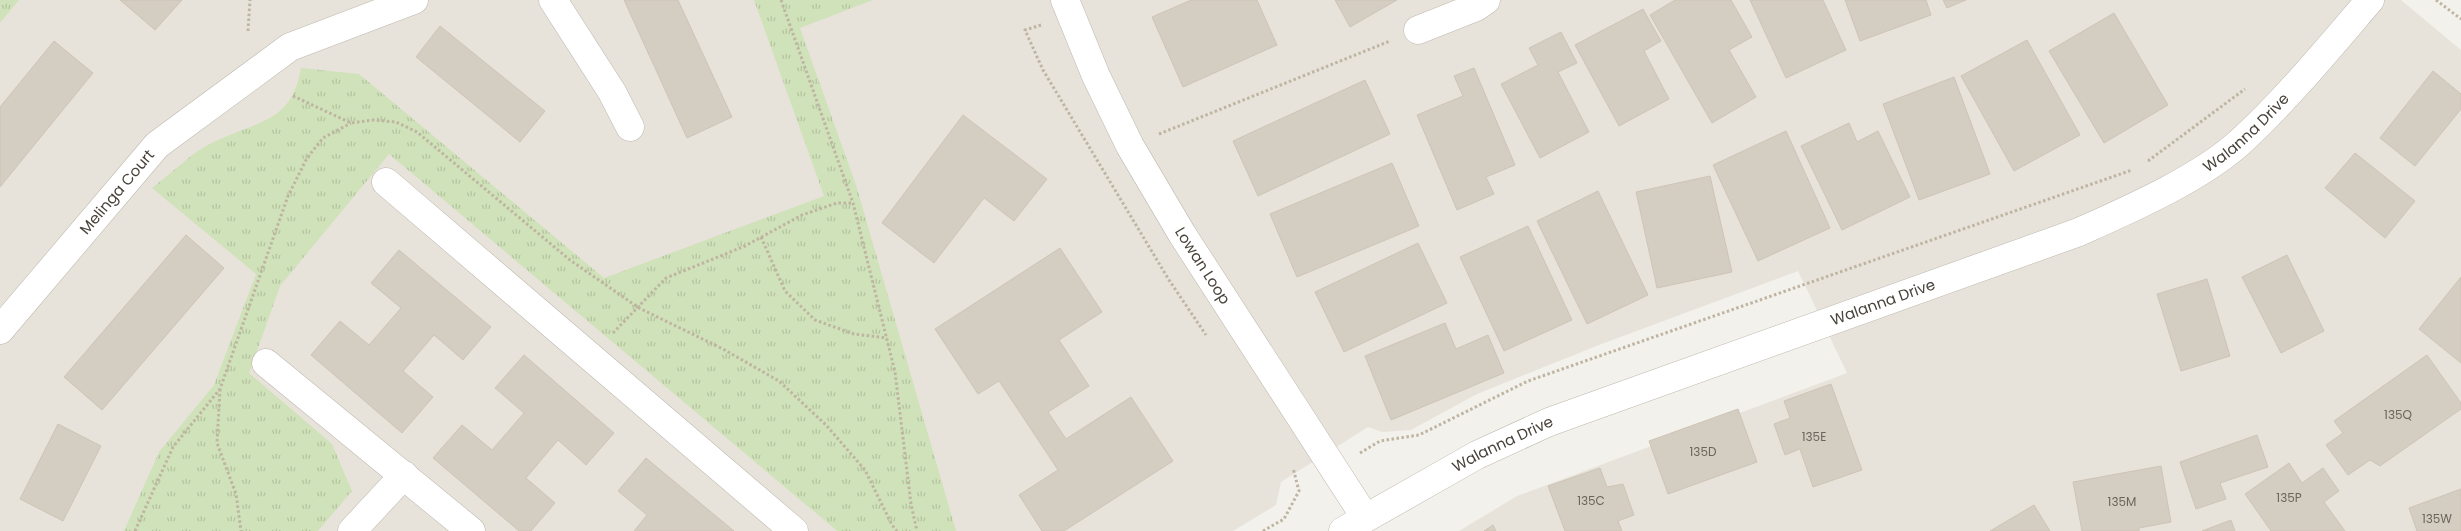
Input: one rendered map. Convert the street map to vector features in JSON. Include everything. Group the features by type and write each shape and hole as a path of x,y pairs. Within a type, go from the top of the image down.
{"street":[{"name":"Melinga Court","path":"0,330 157,145 253,72 290,47 414,0"},
{"path":"553,0 612,92 630,128"},
{"name":"Lowan Loop","path":"1065,0 1096,76 1130,146 1354,524"},
{"path":"1418,30 1476,7 1486,0"},
{"name":"Walanna Drive","path":"1354,524 1477,455 1549,422 2079,232 2134,207 2198,172 2238,144 2319,59 2370,0"},
{"path":"386,182 794,531"},
{"path":"266,364 471,531"},
{"path":"352,531 404,475"}],"path":[{"path":"248,31 250,0"},
{"path":"781,0 853,203 895,372 911,504 917,531"},
{"path":"2436,0 2461,19"},
{"path":"1130,146 1418,30"},
{"path":"1357,454 1380,441 1419,435 1528,381 2141,166 2252,84"},
{"path":"293,96 351,123"},
{"path":"241,531 236,494 217,443 220,388 288,196 307,158 323,138 351,123 373,120 396,122 417,132 570,260 639,308 723,349 779,382 826,425 865,470 892,525 898,531"},
{"path":"589,356 639,308 666,278 761,237 802,215 838,203 853,203"},
{"path":"761,237 785,291 815,320 854,334 887,338"},
{"path":"135,531 173,447 220,388"},
{"path":"1263,531 1284,519 1299,491"}],"shaded area":[{"path":"0,0 2401,0 2461,50 2461,531 1459,531 1517,496 1847,373 1798,271 1599,345 1477,394 1411,430 1382,432 1368,427 1281,482 1276,505 1233,531 956,531 576,309 837,531 0,531"}],"green space":[{"path":"0,0 19,0 0,23"},
{"path":"754,0 873,0 800,28 856,185 956,531 837,531 389,154 280,286 249,373 332,444 352,491 318,531 124,531 159,452 214,385 256,274 152,188 206,146 258,124 281,110 290,100 301,68 359,74 604,278 824,196"}],"building":[{"path":"120,0 182,0 155,30"},
{"path":"624,0 678,0 732,117 687,138"},
{"path":"1191,0 1257,0 1277,45 1183,87 1152,17"},
{"path":"1335,0 1397,0 1350,27"},
{"path":"1675,0 1731,0 1752,37 1729,50 1756,97 1712,123 1650,15"},
{"path":"1750,0 1823,0 1846,50 1786,78"},
{"path":"1845,0 1926,0 1931,15 1860,41"},
{"path":"1943,0 1966,0 1947,8"},
{"path":"1643,9 1661,41 1644,51 1669,99 1619,126 1575,45"},
{"path":"2114,13 2168,105 2104,143 2049,51"},
{"path":"440,26 545,111 520,142 416,57"},
{"path":"1561,32 1577,63 1558,72 1589,132 1540,158 1501,84 1538,65 1529,48"},
{"path":"2027,40 2080,135 2014,171 1961,76"},
{"path":"54,41 93,73 0,187 0,107"},
{"path":"1474,68 1515,165 1486,177 1494,194 1457,210 1417,115 1463,96 1454,76"},
{"path":"2433,71 2461,94 2461,109 2415,166 2380,138"},
{"path":"1954,77 1990,174 1919,200 1883,104"},
{"path":"1365,80 1390,134 1258,196 1233,141"},
{"path":"963,115 1047,179 1014,221 984,198 934,263 882,223"},
{"path":"1849,123 1857,142 1878,131 1910,197 1842,230 1801,146"},
{"path":"1786,131 1830,228 1758,261 1713,165"},
{"path":"2355,153 2415,201 2385,238 2325,188"},
{"path":"1392,163 1419,226 1297,277 1270,214"},
{"path":"1710,176 1732,272 1657,288 1636,192"},
{"path":"1598,191 1648,295 1587,324 1537,221"},
{"path":"1528,226 1572,320 1504,351 1460,257"},
{"path":"186,235 224,268 102,410 64,377"},
{"path":"1418,243 1447,303 1344,352 1315,292"},
{"path":"1060,248 1102,312 1059,340 1089,386 1048,412 1066,439 1131,397 1173,461 1064,531 1042,531 1019,495 1058,470 999,381 978,394 935,329"},
{"path":"399,250 491,327 463,360 434,335 403,371 433,397 402,433 311,355 340,321 369,345 401,308 371,283"},
{"path":"2287,255 2324,331 2281,353 2242,277"},
{"path":"2461,277 2461,363 2419,329"},
{"path":"2207,279 2230,356 2181,371 2157,294"},
{"path":"1445,323 1456,349 1488,335 1504,373 1391,420 1365,356"},
{"path":"524,355 614,433 586,465 558,440 526,478 555,503 531,531 519,531 433,458 462,425 492,450 524,413 495,388"},
{"path":"2427,355 2461,403 2461,409 2380,466 2370,460 2348,475 2326,445 2343,433 2334,421"},
{"path":"1831,384 1862,470 1813,487 1800,449 1785,455 1774,424 1790,418 1784,401"},
{"path":"1738,409 1757,462 1668,494 1649,441"},
{"path":"58,424 101,446 63,521 20,499"},
{"path":"2257,435 2268,467 2220,483 2226,499 2196,509 2180,462"},
{"path":"646,458 734,531 634,531 647,515 618,491"},
{"path":"2289,463 2302,483 2323,468 2339,491 2324,502 2345,531 2271,531 2245,494"},
{"path":"2161,466 2171,522 2139,528 2139,531 2082,531 2073,482"},
{"path":"1600,468 1607,487 1623,484 1634,515 1618,521 1622,531 1565,531 1548,486"},
{"path":"2461,489 2461,531 2417,531 2409,508"},
{"path":"2034,505 2050,531 1990,531"},
{"path":"2231,520 2235,531 2202,531"},
{"path":"1493,525 1496,531 1484,531"}]}
